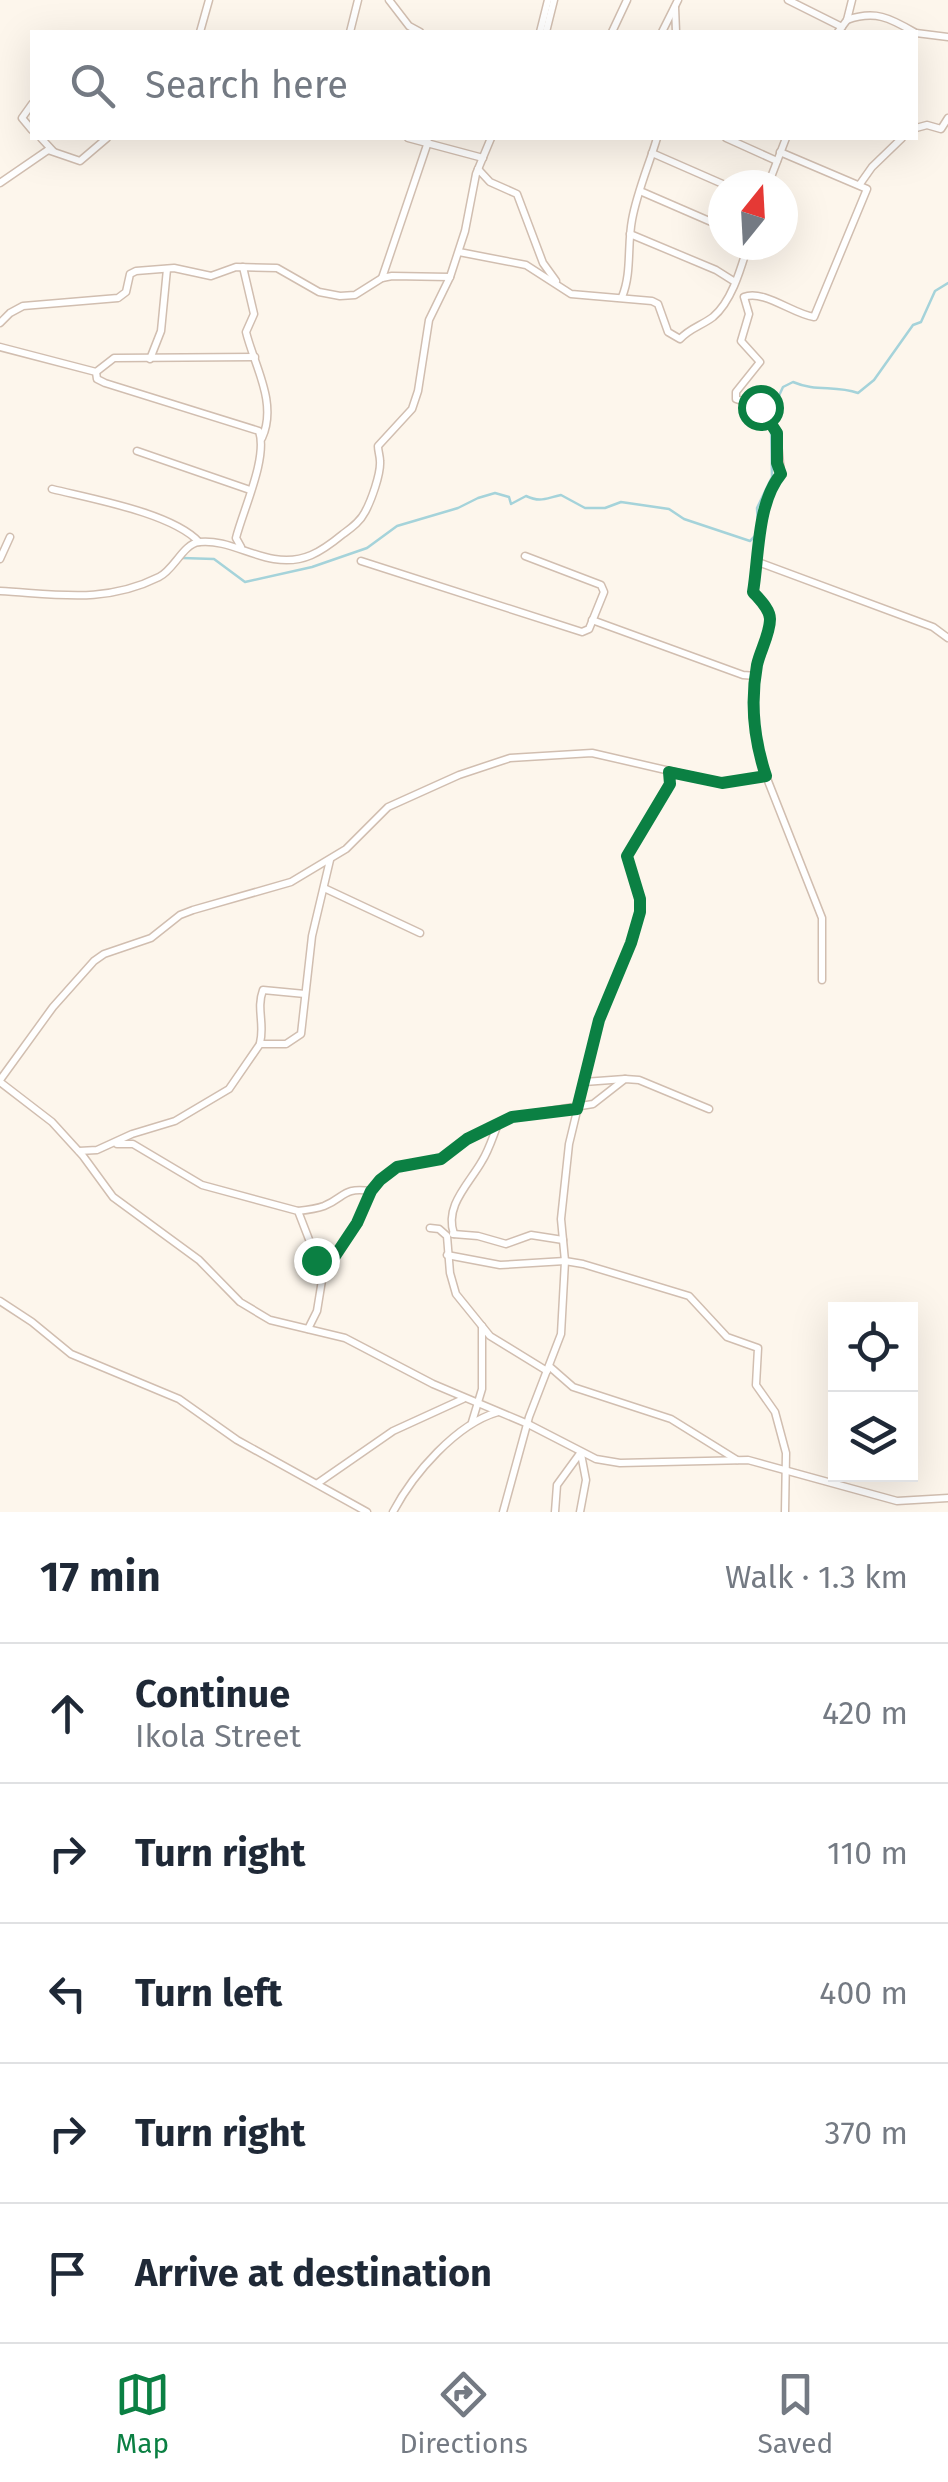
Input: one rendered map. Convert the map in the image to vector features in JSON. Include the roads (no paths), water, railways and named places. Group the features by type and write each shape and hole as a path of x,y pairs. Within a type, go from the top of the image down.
{"street":[{"path":"201,30 209,0"},
{"path":"350,30 358,0"},
{"path":"389,0 408,26 416,30"},
{"path":"544,30 551,0"},
{"path":"613,30 627,0"},
{"path":"788,0 842,26 870,14 884,16 910,30"},
{"path":"842,26 852,0"},
{"path":"663,30 676,3"},
{"path":"676,3 676,30"},
{"path":"918,33 948,37"},
{"path":"30,107 22,118 30,128"},
{"path":"918,127 927,125 938,130 948,118"},
{"path":"43,140 53,151 80,161 105,140"},
{"path":"418,140 483,158"},
{"path":"52,489 183,527 199,542 276,560 311,557 328,548 365,514 380,462 378,446 412,409 429,320 459,252 478,169 491,140"},
{"path":"622,297 628,279 630,234 656,140"},
{"path":"730,140 777,161"},
{"path":"774,170 785,140"},
{"path":"860,184 900,140"},
{"path":"382,278 428,142"},
{"path":"0,183 36,156 53,151"},
{"path":"780,152 867,189 814,317 754,295 744,297 749,314 741,341 760,362 736,392 736,398 760,407 777,433 781,474 774,482 766,511 753,592 770,618 756,676 753,714 766,776 822,918 822,980"},
{"path":"652,153 708,178"},
{"path":"478,169 490,182 517,194 544,262 559,286"},
{"path":"640,191 708,221"},
{"path":"630,234 735,282"},
{"path":"459,252 526,265 565,291 582,296 643,298 658,304 668,332 680,338 692,326 714,316 735,282 743,260"},
{"path":"243,267 254,314 246,332 265,388 265,431 236,538 246,551"},
{"path":"0,324 23,306 114,300 124,294 132,272 167,268 210,276 243,267 277,268 330,295 355,296 382,278 411,274 450,278"},
{"path":"150,360 161,331 167,268"},
{"path":"0,347 96,372"},
{"path":"96,372 109,360 254,357"},
{"path":"96,372 106,382 250,425 262,438"},
{"path":"138,452 250,490"},
{"path":"0,559 10,537"},
{"path":"0,591 60,598 120,591 162,576 188,548 199,542"},
{"path":"361,561 582,632 590,628 604,592 601,585 525,556"},
{"path":"758,562 933,627 948,638"},
{"path":"592,620 742,675 756,676"},
{"path":"766,776 722,783 592,753 510,758 459,774 388,807 346,849 291,882 194,910 151,938 104,954 64,994 13,1058 0,1081 50,1120 80,1151 113,1198 199,1260 240,1302 270,1320 345,1338 581,1452 620,1463 757,1462 897,1500 948,1498"},
{"path":"503,1512 514,1464 562,1334 566,1171 577,1109 599,1020 640,912 627,856 670,784 669,772"},
{"path":"260,1044 286,1044 301,1034 312,936 330,858"},
{"path":"324,888 420,933"},
{"path":"80,1151 97,1150 174,1121 229,1089 260,1044 258,1010 263,990 305,994"},
{"path":"308,1330 317,1311 323,1274 380,1180 397,1167 441,1159 467,1139 512,1117 593,1104 625,1080"},
{"path":"583,1082 639,1080 710,1109"},
{"path":"498,1124 484,1158 455,1202 447,1255 452,1286 490,1336 573,1387 671,1420 738,1461"},
{"path":"111,1144 133,1144 217,1192 298,1211 328,1205 342,1192 371,1191"},
{"path":"298,1211 323,1274"},
{"path":"430,1228 506,1244 531,1236 563,1240"},
{"path":"447,1255 500,1265 565,1261 689,1296 726,1337 758,1348 756,1385 775,1412 786,1453 786,1512"},
{"path":"0,1301 71,1354 179,1399 237,1440 367,1512"},
{"path":"471,1423 482,1389 482,1321"},
{"path":"318,1483 393,1430 465,1398"},
{"path":"393,1512 448,1442 471,1423 498,1412"},
{"path":"556,1512 557,1485 581,1452"},
{"path":"580,1512 586,1480 581,1452"}],"waterway":[{"path":"770,415 783,387 793,382 858,393 874,380 913,325 921,322 935,291 948,283"},
{"path":"758,526 757,508 772,477 771,428"},
{"path":"182,558 214,559 245,582 312,567 367,548 397,526 495,493 509,497 511,504 526,496 540,500 561,495 585,508 605,508 621,502 669,509 684,519 750,541 757,534"}]}
